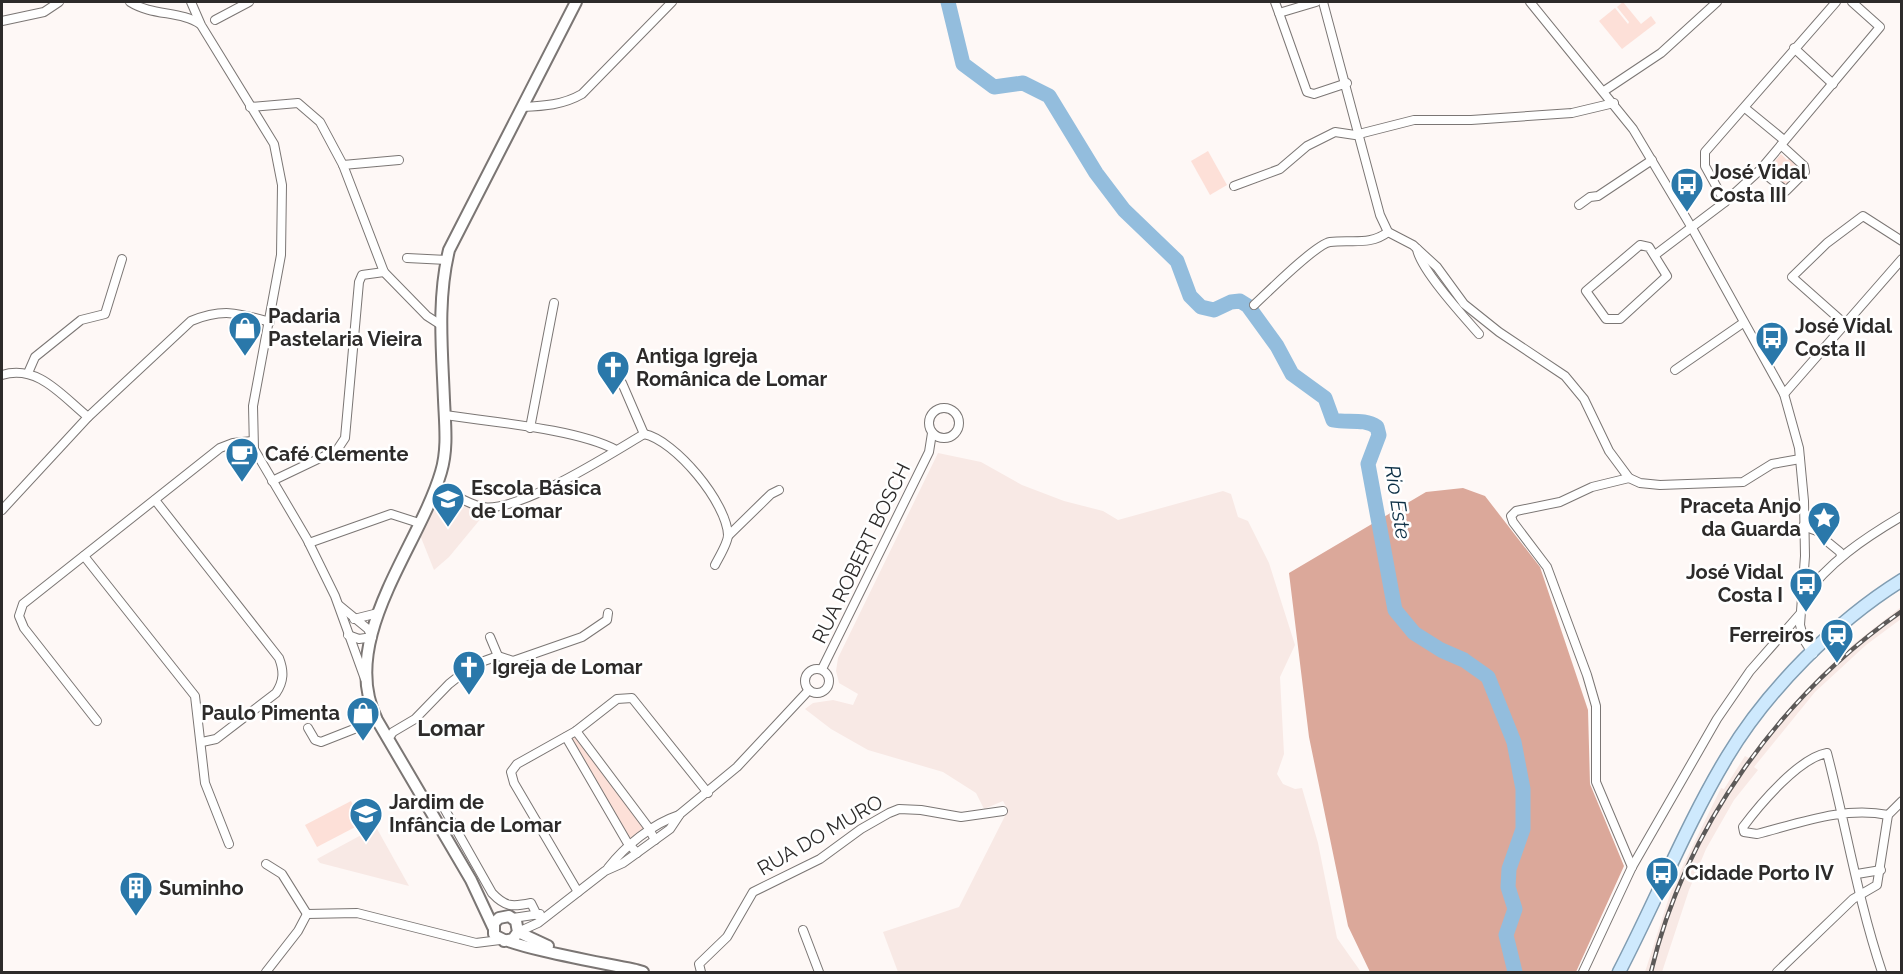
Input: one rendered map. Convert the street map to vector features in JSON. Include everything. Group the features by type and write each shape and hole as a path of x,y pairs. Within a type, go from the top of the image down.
{"main road":[{"path":"502,941 513,939 518,932 518,924 488,902 471,880 377,720 369,704 365,681 378,613 441,471 446,440 441,325 443,277 447,260 576,2"},
{"path":"1619,972 1725,760 1769,699 1813,654 1869,603 1902,580"},
{"path":"471,880 493,928 502,941 637,972"},
{"path":"493,928 499,918 509,917"},
{"path":"518,932 573,956"}],"street":[{"path":"2,21 44,12 59,2"},
{"path":"130,2 158,14 193,19 201,25"},
{"path":"192,2 201,25 250,107 262,120 274,144 282,185 281,255 253,406 252,441 256,454 309,543 339,604 365,681"},
{"path":"215,20 249,2"},
{"path":"522,107 548,106 572,100 582,94 672,2"},
{"path":"1275,2 1307,92 1314,94 1347,83"},
{"path":"1279,13 1316,2"},
{"path":"1323,2 1347,83 1380,215 1388,232 1417,249 1437,267 1464,304 1499,332 1565,376 1584,399 1609,451 1629,478 1640,483 1660,485 1743,482 1772,464 1800,459"},
{"path":"1530,2 1614,103 1652,160 1784,394 1796,428 1800,459 1804,501 1804,576 1800,614 1804,640 1813,654"},
{"path":"1604,91 1661,53 1717,2"},
{"path":"1725,202 1703,159 1705,152 1836,2"},
{"path":"1655,255 1725,202 1760,171 1880,27 1852,2"},
{"path":"1794,48 1833,84"},
{"path":"250,107 298,103 320,122 343,165 384,272 427,316 441,325"},
{"path":"1234,186 1280,169 1307,146 1335,132 1359,135 1414,120 1472,120 1572,113 1614,103"},
{"path":"1745,108 1782,142 1804,166 1806,172 1786,191 1760,171"},
{"path":"343,165 399,160"},
{"path":"1579,205 1590,197 1598,196 1652,160"},
{"path":"1845,324 1792,277 1819,250 1863,216 1902,241"},
{"path":"1254,305 1328,242 1364,242 1380,238 1388,232"},
{"path":"1640,245 1649,247 1655,255 1667,276 1664,281 1620,319 1606,319 1586,291 1640,245"},
{"path":"1417,249 1418,258 1444,295 1479,334"},
{"path":"28,373 35,357 81,320 105,314 122,258"},
{"path":"407,258 447,260"},
{"path":"1784,394 1902,259"},
{"path":"272,481 337,450 345,438 358,282 362,275 384,272"},
{"path":"530,428 554,303"},
{"path":"2,510 88,417 191,321 208,314 232,311 270,321"},
{"path":"1675,370 1743,323"},
{"path":"2,375 12,372 28,373 45,380 88,417"},
{"path":"622,383 644,434 662,441 705,485 722,513 728,536"},
{"name":"RUA ROBERT BOSCH","path":"822,669 929,452 932,433 928,422 932,414 940,409 949,409 957,415 959,425 955,434 929,452"},
{"path":"445,415 530,428 604,444 616,450"},
{"path":"932,433 937,437 947,438"},
{"path":"436,486 480,507 492,507 550,488 644,434"},
{"path":"97,721 24,628 20,616 23,604 220,448 233,443 252,441"},
{"path":"1629,478 1592,487 1560,502 1516,511 1511,516 1513,522 1547,567 1587,675 1596,705 1596,782 1632,867"},
{"path":"715,565 728,536 771,494 779,490"},
{"path":"155,500 279,658 282,666 281,684 276,693 216,739 202,742"},
{"path":"309,543 392,514 418,523"},
{"path":"1802,599 1820,576 1841,556 1902,516"},
{"path":"1803,526 1816,531"},
{"path":"1830,543 1840,552 1841,556"},
{"path":"84,556 195,696 205,783 229,844"},
{"path":"339,604 368,629 372,637 359,639 348,635"},
{"path":"354,619 378,613"},
{"path":"388,739 393,732 415,719 473,665 498,656 513,661 582,637 607,620 608,613"},
{"path":"1583,972 1632,867 1717,719 1750,671 1800,614"},
{"path":"490,637 498,656"},
{"name":"RUA ROBERT BOSCH","path":"814,669 822,669 829,676 829,686 820,693 809,690 805,680 808,673 814,669"},
{"path":"518,932 578,892 605,871 630,846 666,819 680,814 708,793 737,767 809,690"},
{"path":"578,892 514,783 511,772 517,764 566,738 617,699 632,698 708,793"},
{"path":"308,728 315,740 321,742 377,720"},
{"path":"576,731 650,831 654,840"},
{"path":"566,738 630,846 637,853"},
{"path":"1882,972 1860,895 1843,812 1827,753 1817,755 1785,781 1755,810 1743,827 1744,832 1757,834 1843,812 1870,811 1888,815"},
{"path":"428,809 441,801 492,892 502,904 513,906 531,903 538,919 538,935 550,947"},
{"path":"1777,972 1853,899 1877,885 1888,815 1902,801"},
{"name":"RUA DO MURO","path":"701,972 699,964 702,958 727,937 749,896 820,859 861,829 889,813 899,809 921,810 961,817 1003,811"},
{"path":"605,871 637,853 670,829 680,814"},
{"path":"266,864 282,874 307,914"},
{"path":"1857,874 1881,870"},
{"path":"307,914 357,914 477,943 502,941"},
{"path":"266,972 298,931 307,914"},
{"path":"509,917 538,919"},
{"path":"464,939 486,937 493,928"},
{"path":"802,930 819,972"}],"shaded area":[{"path":"1623,2 1641,24 1651,16 1656,23 1622,49 1599,21 1615,8 1628,24 1629,22 1617,7"},
{"path":"1208,151 1227,185 1210,195 1191,161"},
{"path":"1781,154 1787,160 1790,158 1800,170 1786,187 1768,170"},
{"path":"938,453 981,462 1022,485 1064,501 1103,511 1118,520 1223,491 1231,494 1238,517 1248,521 1269,563 1295,645 1280,677 1284,754 1277,774 1283,784 1295,789 1302,788 1318,843 1337,938 1361,972 898,972 883,932 959,907 1008,810 1003,801 984,809 976,793 943,772 868,750 831,729 805,709 813,703 833,700 853,705 858,694 839,683 836,671 838,658"},
{"path":"1463,488 1485,496 1540,567 1588,710 1590,784 1624,866 1576,972 1370,972 1348,926 1309,737 1289,573 1426,492"},
{"name":"Escola Básica de Lomar","path":"439,493 480,513 482,517 449,557 434,570 420,535"},
{"path":"1901,607 1901,619 1866,645 1815,692 1754,767 1758,770 1734,800 1706,849 1689,890 1662,972 1645,972 1672,888 1721,788 1724,789 1745,756 1749,758 1817,678 1855,643"},
{"path":"576,735 644,829 630,839 570,739"},
{"path":"351,801 363,823 317,847 305,825"},
{"name":"Jardim de Infância de Lomar","path":"376,827 409,886 320,863 317,859"}],"waterway":[{"name":"Rio Este","path":"948,2 963,64 994,87 1023,83 1049,96 1096,173 1124,210 1177,261 1190,296 1201,307 1214,310 1231,302 1240,301 1248,306 1277,346 1292,374 1325,398 1333,420 1361,422 1377,427 1379,435 1368,464 1395,610 1414,633 1441,650 1464,660 1488,677 1514,742 1523,789 1523,829 1509,869 1508,887 1515,909 1506,935 1515,972"}],"railway":[{"path":"1651,972 1667,919 1688,867 1713,817 1744,769 1778,724 1817,683 1858,645 1902,611"}],"place":[{"name":"José Vidal Costa III","path":"1687,213"},
{"name":"Padaria Pastelaria Vieira","path":"245,357"},
{"name":"José Vidal Costa II","path":"1772,367"},
{"name":"Antiga Igreja Românica de Lomar","path":"613,396"},
{"name":"Café Clemente","path":"242,483"},
{"name":"Escola Básica de Lomar","path":"448,528"},
{"name":"Praceta Anjo da Guarda","path":"1824,547"},
{"name":"José Vidal Costa I","path":"1806,613"},
{"name":"Ferreiros","path":"1837,664"},
{"name":"Igreja de Lomar","path":"469,696"},
{"name":"Paulo Pimenta","path":"363,742"},
{"name":"Jardim de Infância de Lomar","path":"366,843"},
{"name":"Cidade Porto IV","path":"1662,902"},
{"name":"Suminho","path":"136,917"}],"district":[{"name":"Lomar","path":"451,728"}]}
